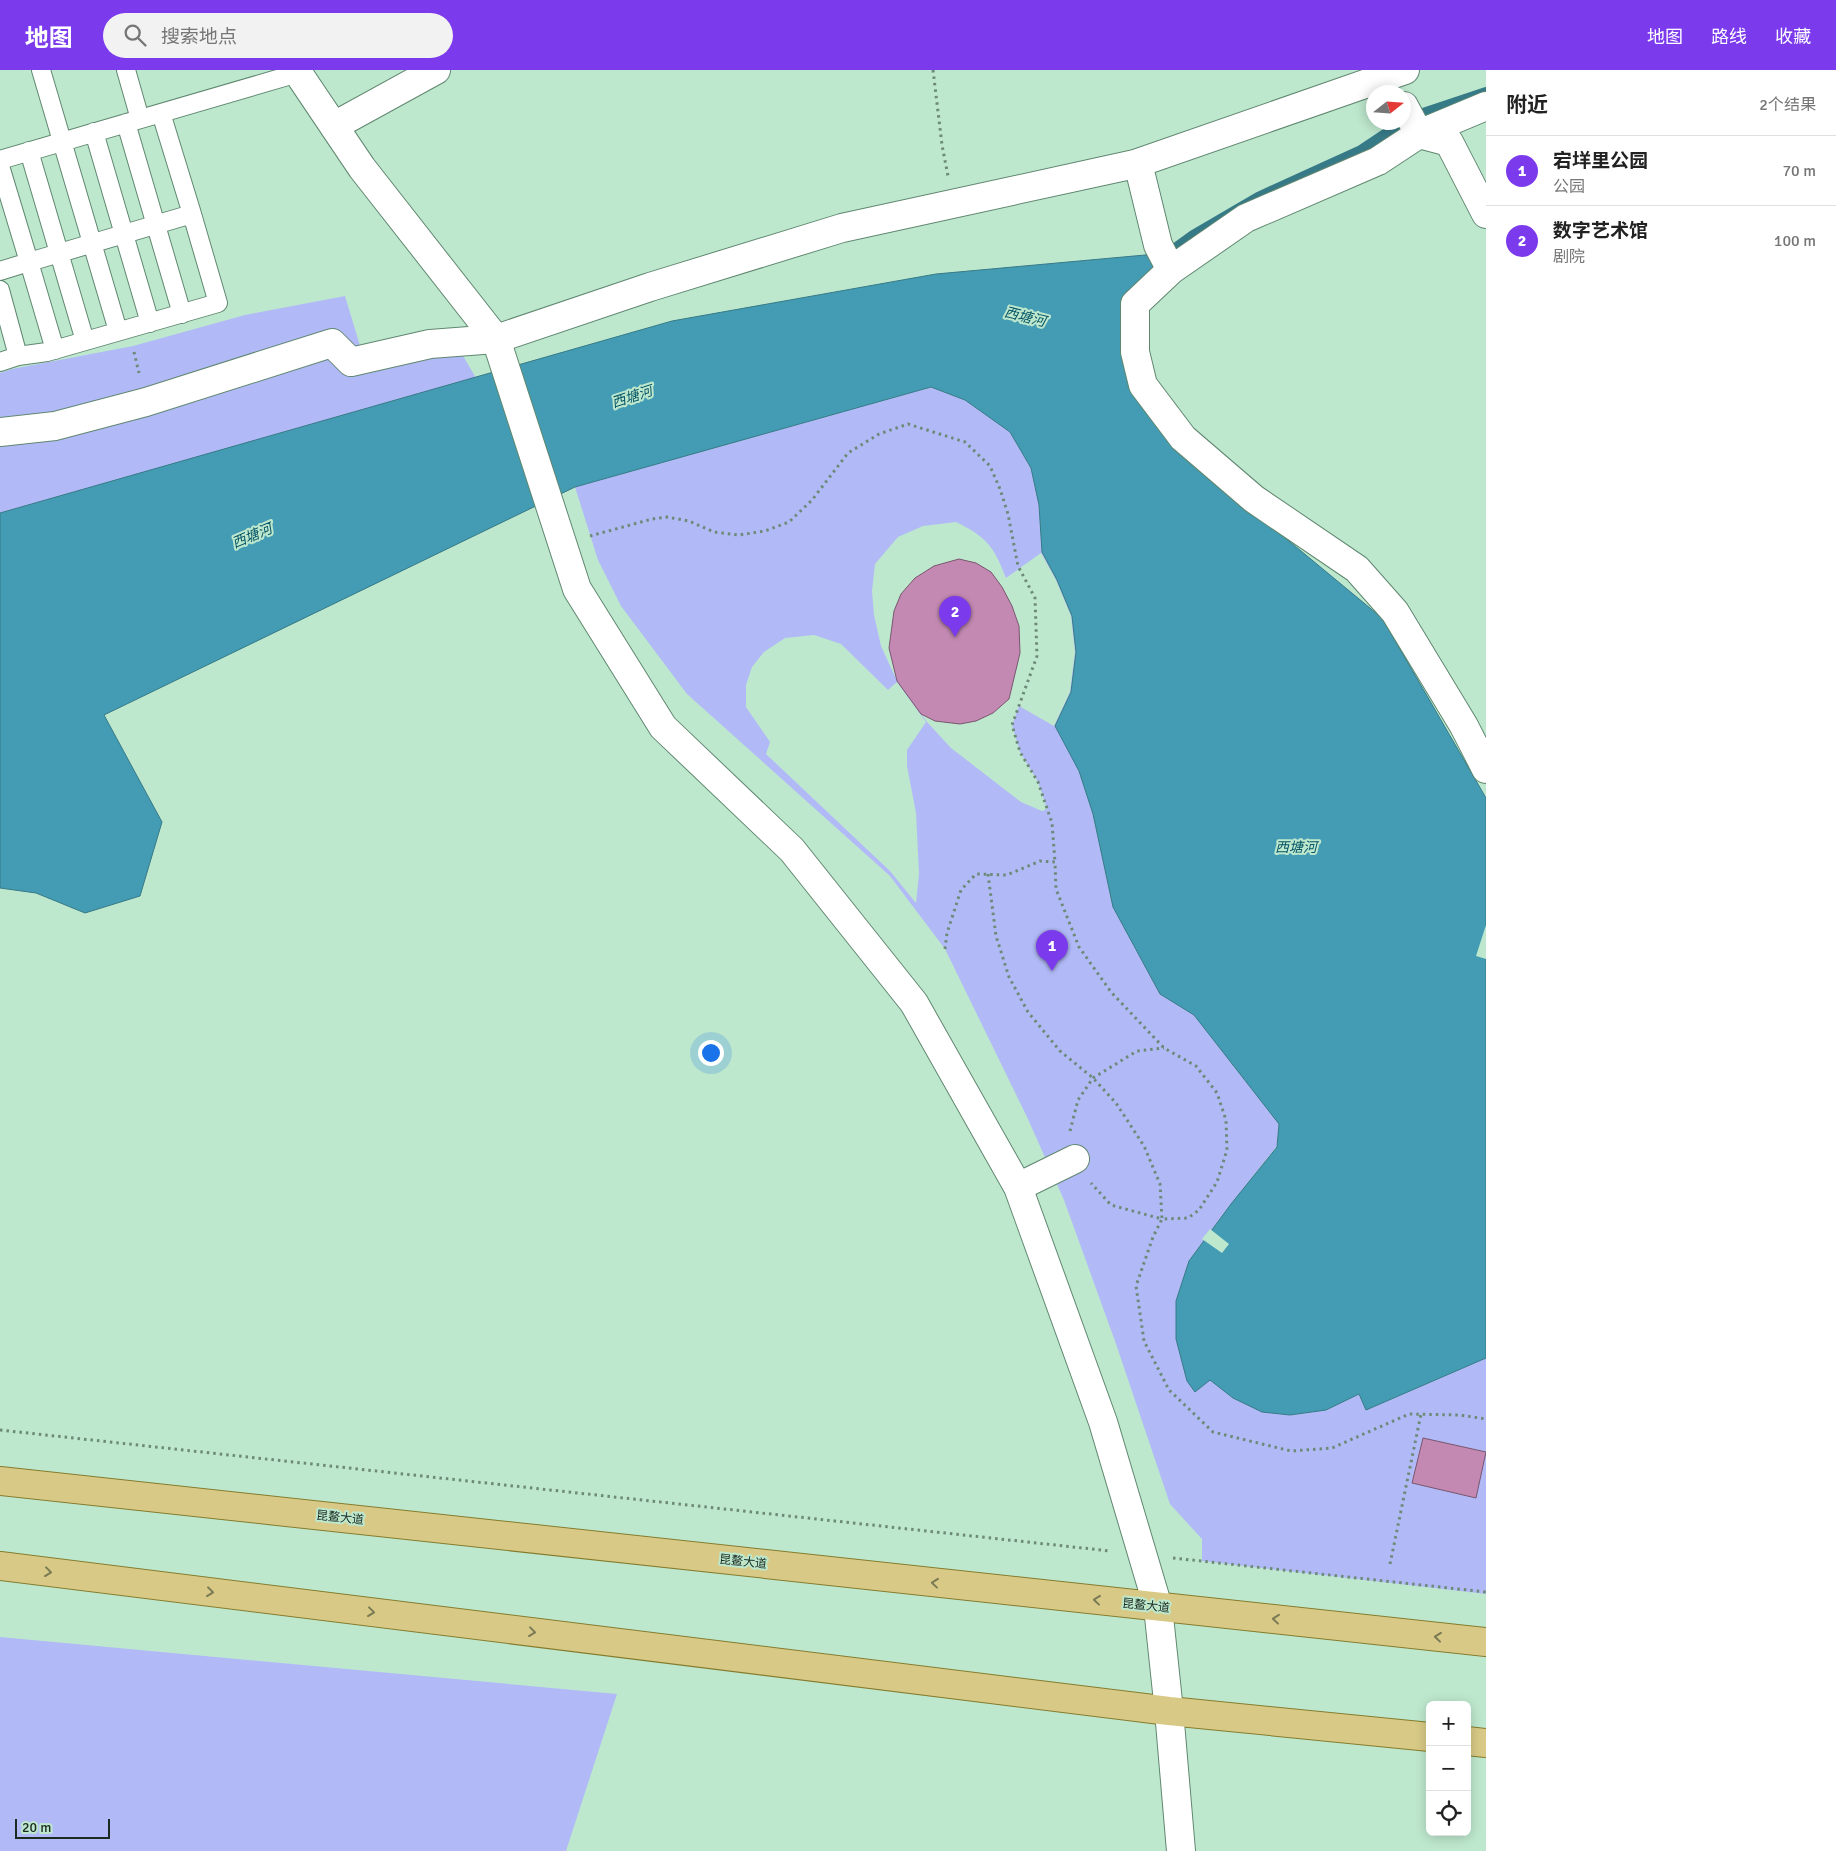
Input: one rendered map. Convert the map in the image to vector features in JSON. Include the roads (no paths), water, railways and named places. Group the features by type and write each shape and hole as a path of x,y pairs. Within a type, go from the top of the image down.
{"main road":[{"name":"昆鳌大道","path":"0,1481 1486,1642"},
{"path":"0,1566 1170,1711 1426,1737"},
{"path":"1471,1741 1486,1743"}],"street":[{"path":"334,126 436,70"},
{"path":"297,72 362,168 496,338 577,589 663,727 792,850 914,1003 1018,1187 1103,1422 1158,1607 1170,1711 1181,1851"},
{"path":"0,432 55,426 128,406 332,343 351,362 430,344 496,338 650,287 842,228 1138,163 1398,79"},
{"path":"1486,106 1419,134 1378,161 1246,218 1171,270 1136,304 1135,352 1143,385 1183,438 1254,499 1357,569 1395,612 1464,726 1486,769"},
{"path":"1411,120 1419,134 1449,142 1486,214"},
{"path":"1138,163 1158,245 1171,270"},
{"path":"1018,1187 1075,1160"}],"lane":[{"path":"40,70 118,332"},
{"path":"126,70 133,121 157,224 182,314"},
{"path":"0,160 297,72"},
{"path":"0,362 18,356 55,350 218,303 161,113"},
{"path":"94,132 150,323"},
{"path":"29,151 85,341"},
{"path":"0,166 55,350"},
{"path":"0,270 192,214"},
{"path":"0,290 18,356"}],"water":[{"name":"西塘河","path":"1156,254 1161,268 1126,351 1214,479 1382,618 1486,798 1486,1358 1366,1410 1359,1394 1326,1410 1290,1415 1262,1412 1233,1398 1210,1380 1195,1392 1187,1381 1176,1339 1176,1301 1189,1261 1231,1204 1277,1147 1279,1124 1194,1015 1160,994 1113,907 1093,814 1079,771 1055,726 1071,692 1076,652 1072,616 1057,580 1042,552 1039,505 1031,468 1010,432 965,400 931,387 575,487 104,715 162,822 140,896 85,913 36,893 0,888 0,513 672,321 936,274"}],"waterway":[{"path":"1411,117 1486,92"},
{"path":"1164,256 1193,235 1258,197 1361,150 1391,130"}],"place":[{"name":"数字艺术馆","path":"955,637"},
{"name":"宕垟里公园","path":"1052,971"}]}
